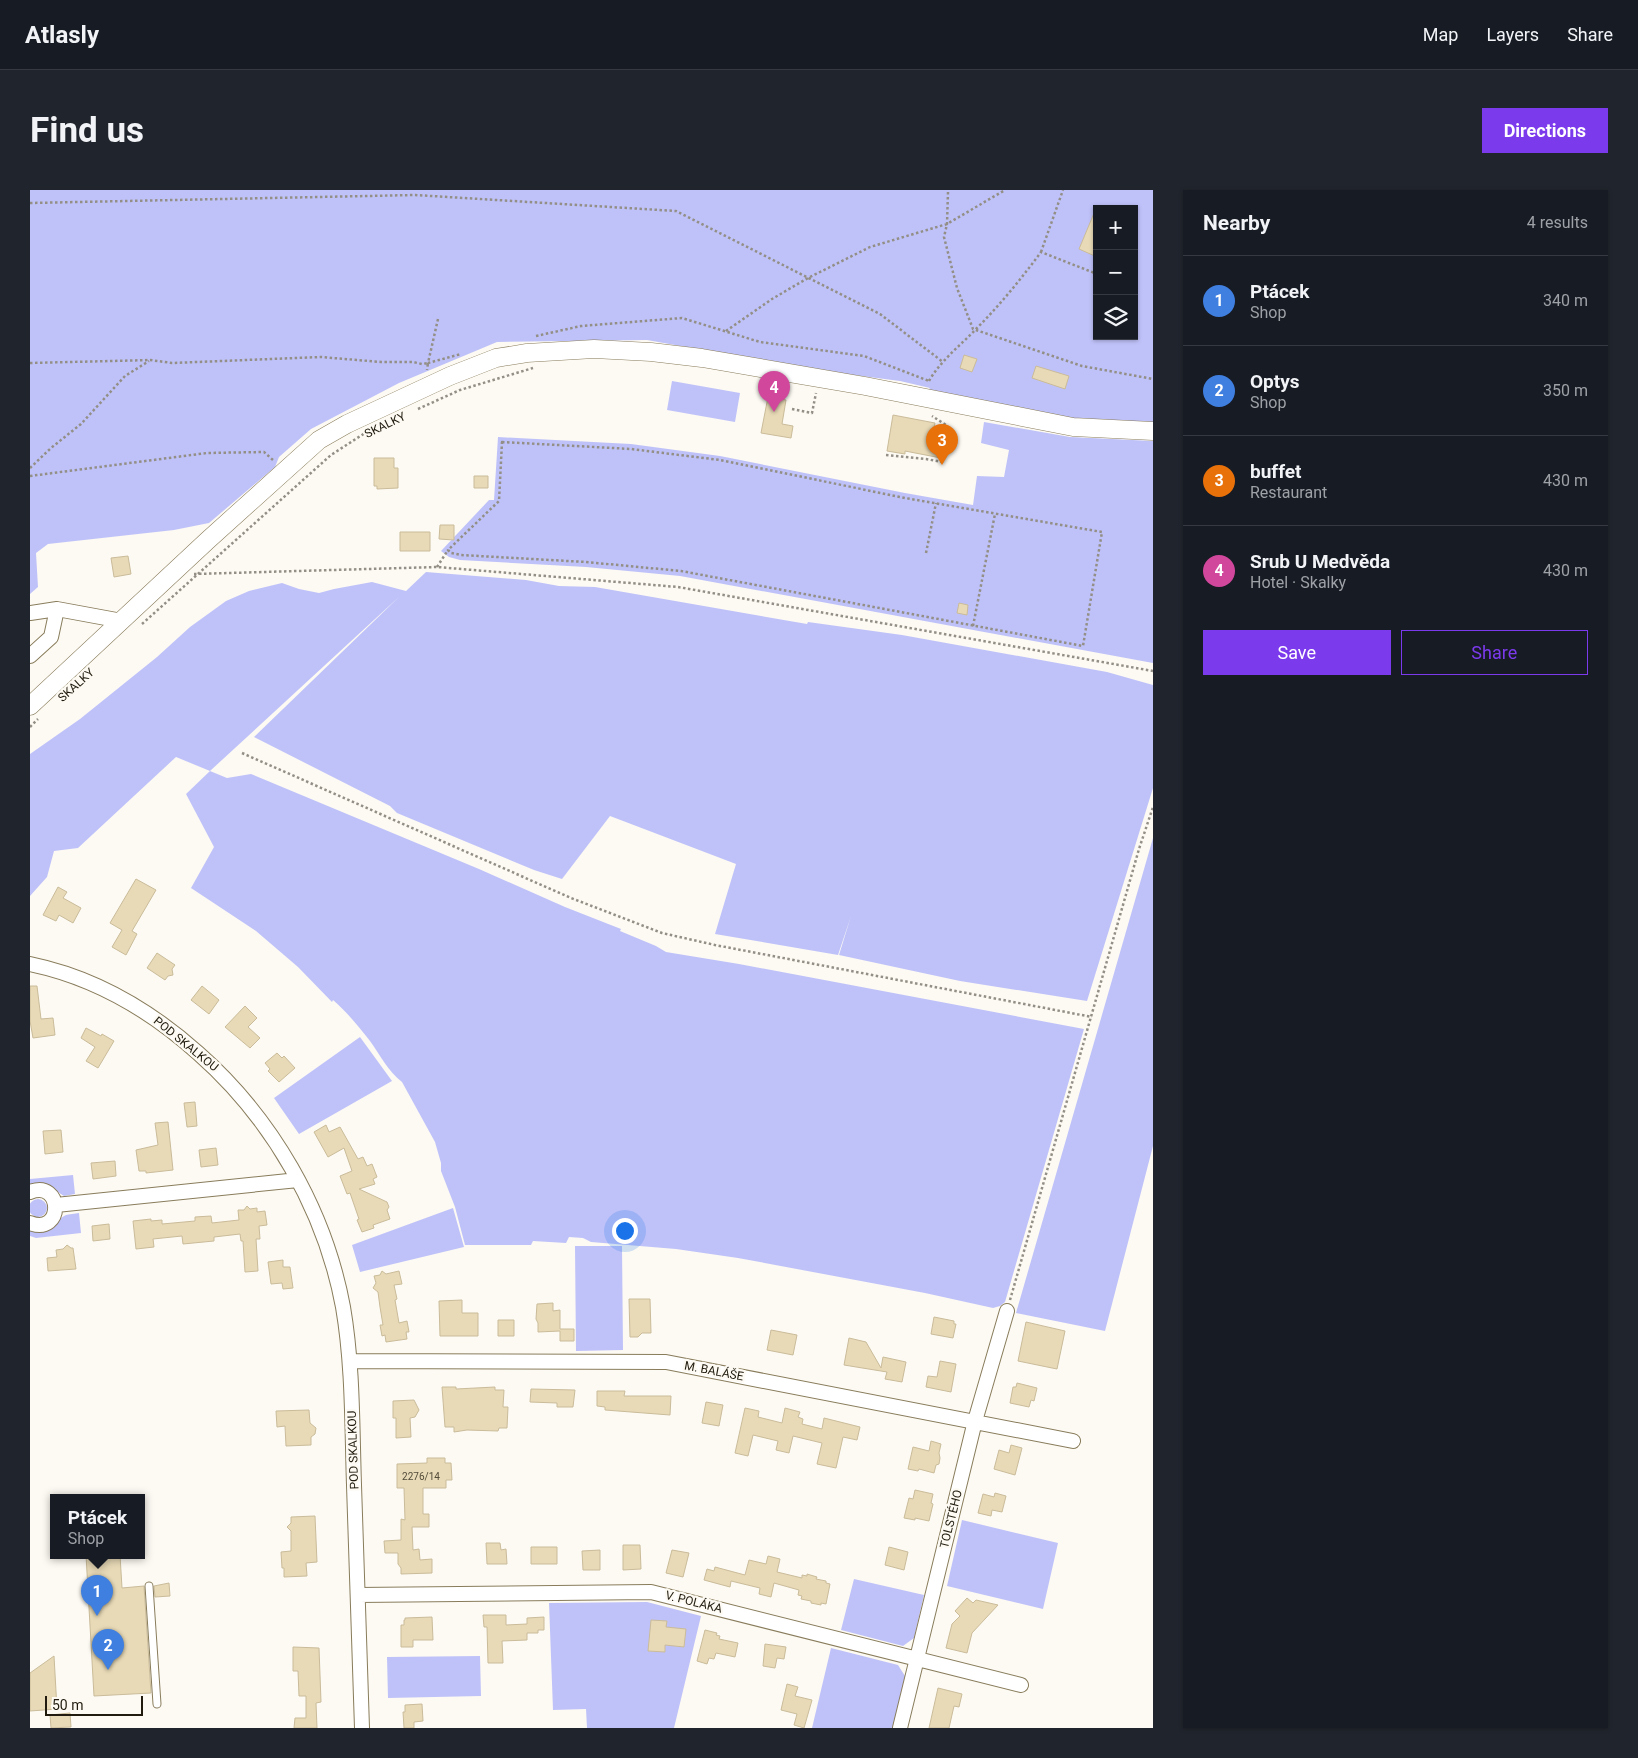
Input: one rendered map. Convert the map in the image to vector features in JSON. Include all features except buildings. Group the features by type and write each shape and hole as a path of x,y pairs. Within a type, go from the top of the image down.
{"street":[{"name":"SKALKY","path":"35,711 122,621 319,440 347,424 450,376 496,358 527,353 594,349 651,352 702,358 841,382 923,405 1073,427 1153,430"},
{"path":"30,613 57,609 122,621"},
{"path":"30,656 50,637 57,609"},
{"name":"POD SKALKOU","path":"30,964 67,973 109,992 149,1015 188,1043 214,1066 246,1100 279,1147 298,1180 318,1223 333,1266 343,1306 350,1361 362,1728"},
{"path":"56,1205 298,1180"},
{"path":"30,1192 40,1190 48,1192 56,1205 54,1217 48,1222 41,1225 30,1223"},
{"name":"TOLSTÉHO","path":"900,1728 975,1420 1007,1311"},
{"name":"M. BALÁŠE","path":"350,1361 666,1362 975,1420 1073,1441"},
{"name":"V. POLÁKA","path":"358,1595 651,1592 1021,1685"}],"lane":[{"path":"149,1586 157,1704"}],"path":[{"path":"726,331 772,299 808,278 870,248 947,224 1005,190"},
{"path":"886,455 942,462 948,429 946,425 923,405 933,374 1015,287 1041,252 1063,190"},
{"path":"948,192 947,224 944,237 956,288 975,330 1082,366 1153,379"},
{"path":"30,203 416,195 676,211 880,314 943,362"},
{"path":"1041,252 1093,272"},
{"path":"30,362 150,360 172,363 321,357 381,362 428,363 425,388"},
{"path":"30,468 81,424 125,376 150,360"},
{"name":"SKALKY","path":"414,411 460,390 534,368"},
{"path":"792,409 812,413 817,389"},
{"name":"SKALKY","path":"140,626 331,455 369,431"},
{"path":"437,567 448,550 500,501 502,442 631,449 720,460 936,504 1102,532 1083,646 680,571 586,562 461,555 451,553 448,550"},
{"path":"30,476 207,453 264,452 285,471"},
{"path":"926,553 936,504"},
{"path":"973,626 995,514"},
{"path":"168,578 197,574 437,567 678,587 1153,671"},
{"path":"30,727 35,711"},
{"path":"242,753 571,898 662,933 715,946 1092,1017"},
{"path":"1007,1311 1139,849 1153,807"}],"shaded area":[{"path":"30,190 1153,190 1153,431 920,397 930,388 900,381 815,370 647,340 497,342 399,383 311,429 279,457 275,467 209,523 174,530 48,544 36,553 38,587 30,594"},
{"path":"672,381 740,393 735,422 667,410"},
{"path":"984,422 1070,437 1153,441 1153,663 680,576 586,567 460,560 449,557 441,551 489,500 494,500 498,437 631,444 720,456 973,505 977,476 1004,477 1009,450 981,443"},
{"path":"426,572 526,580 559,586 595,587 807,624 808,622 902,635 1107,672 1153,685 1153,788 1087,1001 960,981 839,955 851,916 838,955 715,934 736,864 610,816 562,879 534,870 397,813 390,806 254,737 400,596 210,771 176,757 78,848 54,851 47,877 30,896 30,754 80,719 157,657 190,627 226,601 249,591 282,583 319,593 372,582 406,591"},
{"path":"210,771 227,778 251,774 621,929 620,931 666,952 1084,1029 1005,1302 993,1308 925,1293 738,1258 676,1249 591,1242 583,1238 569,1237 566,1243 533,1241 531,1245 465,1245 455,1207 441,1171 441,1163 435,1142 402,1082 388,1068 370,1041 348,1015 333,1000 332,1002 298,967 256,931 191,888 214,847 186,794"},
{"path":"1153,838 1153,1146 1105,1331 1016,1313"},
{"path":"360,1037 392,1081 299,1134 274,1098"},
{"path":"73,1175 75,1194 64,1196 50,1187 30,1186 30,1179"},
{"path":"38,1199 44,1202 47,1208 44,1214 38,1217 32,1214 29,1208 32,1202"},
{"path":"453,1208 464,1247 360,1272 352,1245"},
{"path":"79,1213 81,1233 36,1238 30,1236 30,1230 43,1231 66,1215"},
{"path":"575,1246 622,1246 623,1350 576,1351"},
{"path":"962,1520 1058,1543 1043,1609 947,1586"},
{"path":"854,1579 924,1595 914,1638 903,1646 841,1630"},
{"path":"647,1602 701,1616 674,1728 587,1728 586,1709 553,1710 549,1603"},
{"path":"831,1648 898,1665 905,1676 893,1728 812,1728"},
{"path":"480,1656 481,1696 388,1698 387,1657"}],"place":[{"name":"Srub U Medvěda","path":"774,412"},
{"name":"buffet","path":"942,465"},
{"name":"Ptácek","path":"97,1616"},
{"name":"Optys","path":"108,1670"}]}
